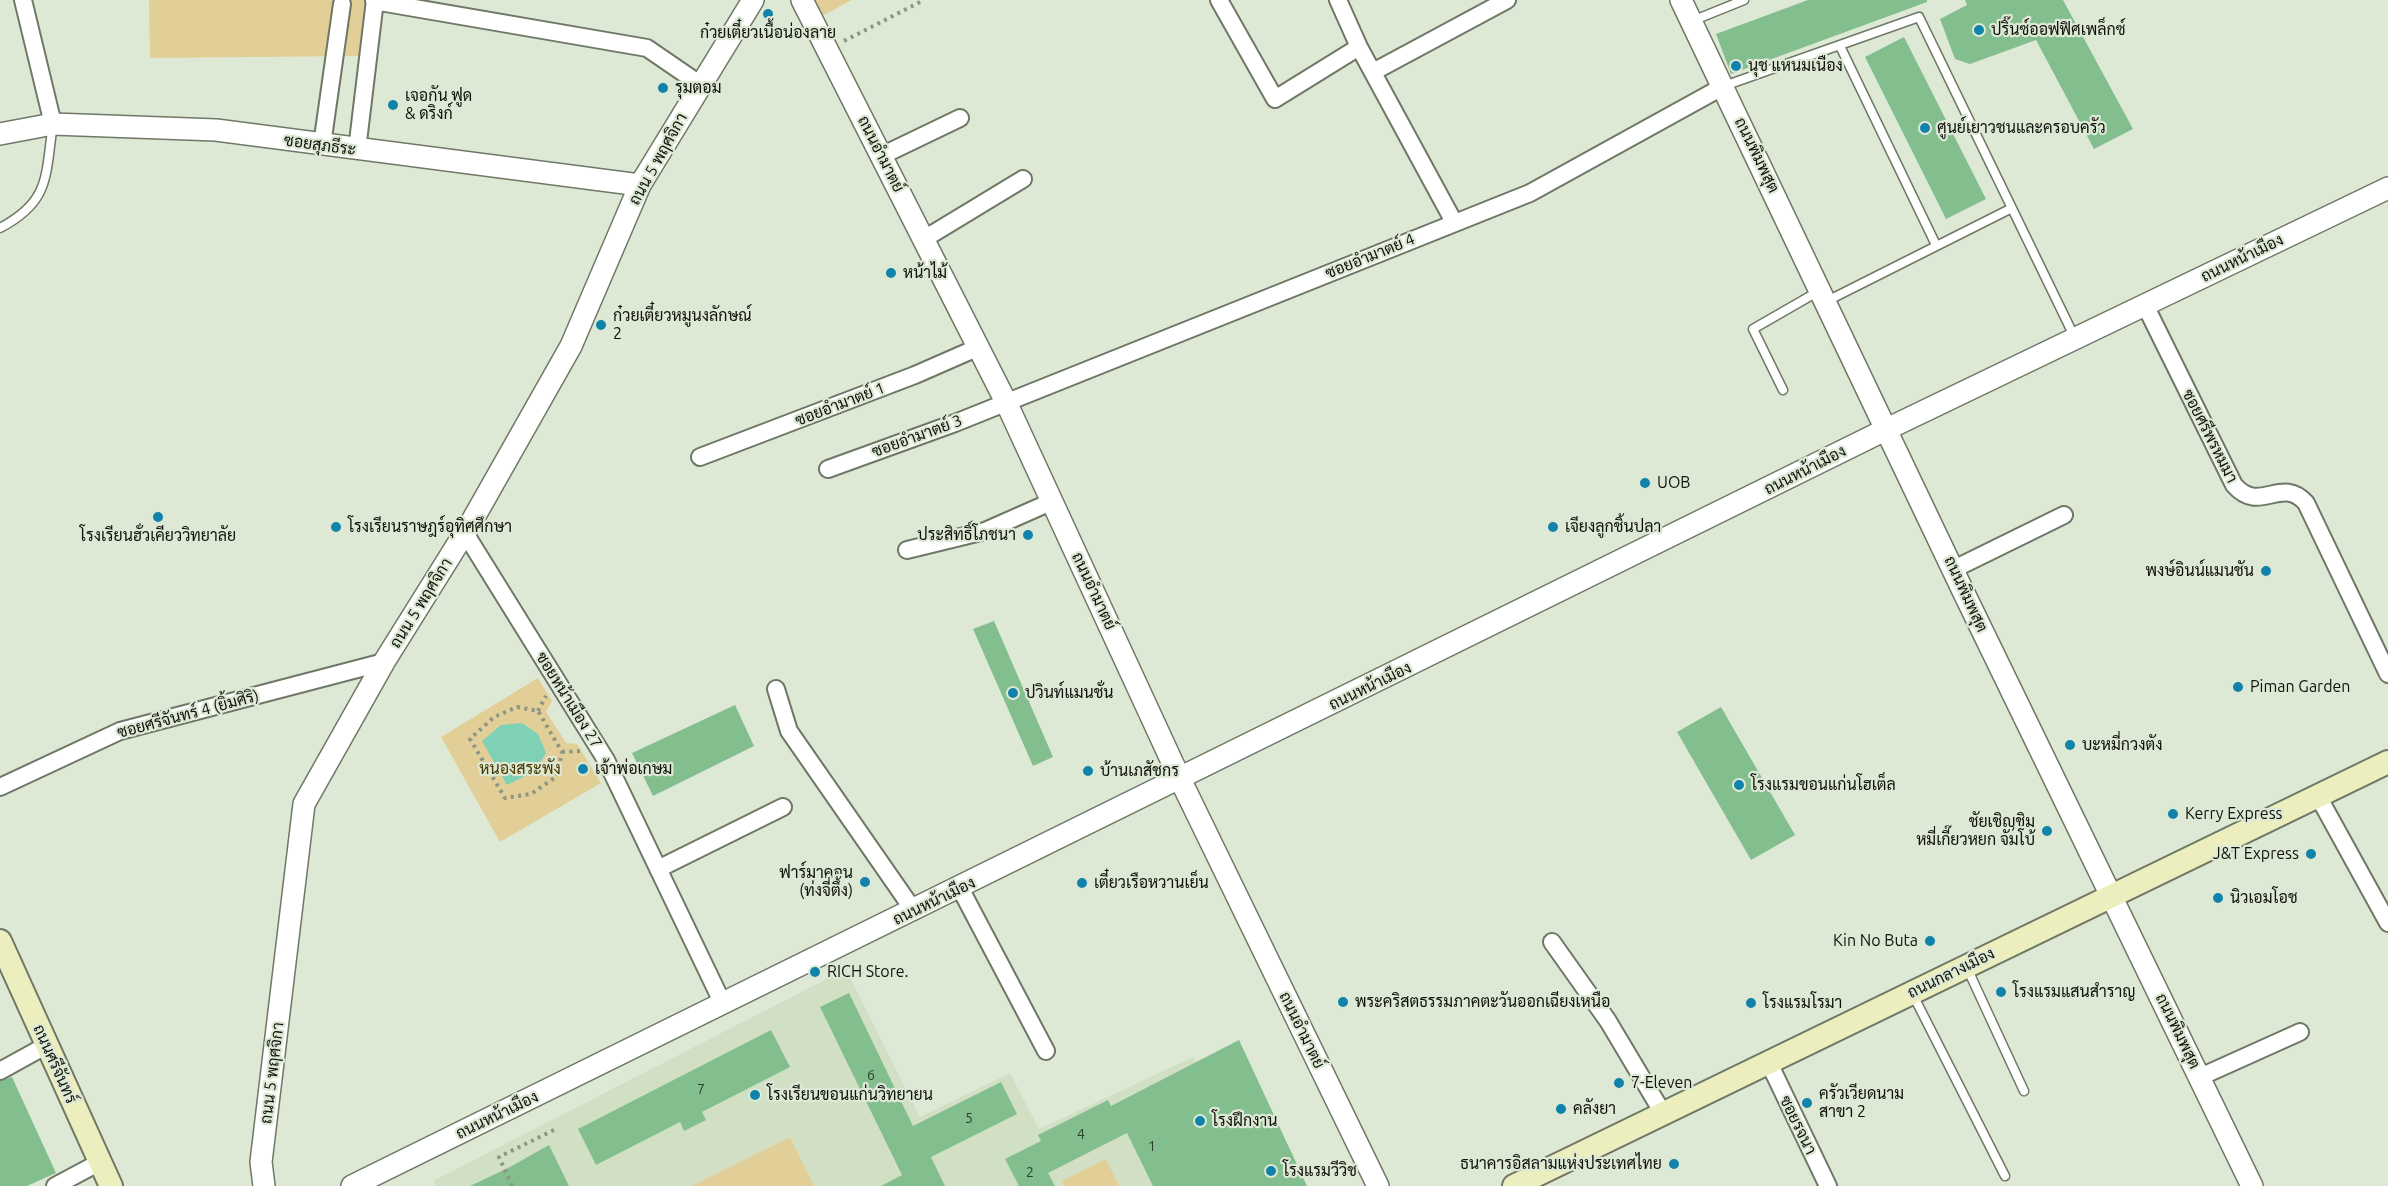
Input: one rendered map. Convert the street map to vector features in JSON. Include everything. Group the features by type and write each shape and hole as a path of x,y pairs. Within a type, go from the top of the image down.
{"main road":[{"name":"ถนนกลางเมือง","path":"1514,1186 2388,762"},
{"name":"ถนนศรีจันทร์","path":"0,941 111,1186"}],"street":[{"path":"22,0 53,124"},
{"name":"ถนน 5 พฤศจิกา","path":"264,1186 261,1162 304,804 384,662 465,533 571,346 640,185 753,0"},
{"name":"ถนนอำมาตย์","path":"802,0 1006,402 1180,779 1378,1186"},
{"path":"1219,0 1275,99 1359,47"},
{"path":"1338,0 1359,47 1454,222"},
{"path":"1373,72 1507,0"},
{"name":"ถนนพิมพสุต","path":"1681,0 2252,1186"},
{"path":"357,150 374,1 647,48 701,85"},
{"path":"322,145 342,4"},
{"name":"ซอยอำมาตย์ 4","path":"1006,402 1530,193 1724,86"},
{"path":"881,156 960,118"},
{"name":"ซอยสุภธีระ","path":"0,134 53,124 216,130 640,185"},
{"path":"924,239 1023,179"},
{"name":"ถนนหน้าเมือง","path":"352,1186 914,911 1887,429 2388,188"},
{"name":"ซอยศรีพรหมมา","path":"2145,305 2234,485 2242,494 2252,498 2288,491 2299,495 2306,502 2388,674"},
{"name":"ซอยอำมาตย์ 1","path":"700,457 915,375 979,347"},
{"name":"ซอยอำมาตย์ 3","path":"828,469 1006,402"},
{"path":"908,550 985,531 1053,501"},
{"path":"1954,569 2064,514"},
{"name":"ซอยหน้าเมือง 27","path":"465,533 606,760 723,1004"},
{"name":"ซอยศรีจันทร์ 4 (ยิ้มศิริ)","path":"0,787 120,731 384,662"},
{"path":"776,690 789,732 914,911"},
{"path":"2318,796 2388,923"},
{"path":"658,869 783,807"},
{"path":"960,888 1046,1051"},
{"path":"1552,942 1608,1021 1664,1114"},
{"path":"2200,1077 2300,1032"},
{"path":"0,1071 47,1045"},
{"name":"ซอยรจนา","path":"1769,1063 1828,1186"},
{"path":"55,1186 100,1162"}],"lane":[{"path":"1692,21 1744,0"},
{"path":"1724,86 1919,17 2075,339"},
{"path":"1840,46 1936,244"},
{"path":"0,228 35,204 44,184 53,124"},
{"path":"1783,390 1753,329 2012,208"},
{"path":"1966,965 2024,1091"},
{"path":"1912,992 2005,1176"}],"path":[{"path":"827,49 924,0"},
{"path":"517,707 538,711 562,752 557,776 531,794 505,798 470,739 494,717 517,707"},
{"path":"512,1186 499,1157 558,1128"}],"shaded area":[{"path":"522,723 538,734 546,753 535,771 507,785 482,741 501,725"},
{"name":"โรงเรียนขอนแก่นวิทยายน","path":"846,969 920,1117 1010,1073 1039,1129 1193,1057 1253,1186 1119,1186 1106,1160 1062,1181 1064,1186 814,1186 789,1137 691,1186 436,1186 433,1181"}],"green space":[{"path":"149,0 365,0 359,56 150,58"},
{"path":"814,0 852,0 822,16"},
{"name":"หนองสระพัง","path":"538,678 552,701 546,712 566,743 577,744 601,783 500,842 441,737"},
{"path":"790,1137 814,1186 691,1186"},
{"path":"1106,1159 1119,1186 1064,1186 1062,1181"}],"building":[{"path":"1808,0 1927,0 1927,2 1731,74 1716,34"},
{"path":"1965,0 2063,0 2133,129 2094,149 2036,40 1970,64 1955,59 1940,19 1967,5"},
{"name":"ศูนย์เยาวชนและครอบครัว","path":"1904,37 1986,199 1946,219 1865,57"},
{"name":"ปวินท์แมนชั่น","path":"994,621 1053,757 1033,766 973,629"},
{"path":"735,705 754,746 653,796 632,753"},
{"path":"1721,707 1795,835 1751,860 1677,732"},
{"path":"849,993 913,1126 1001,1082 1017,1114 931,1157 945,1186 881,1186 902,1175 820,1007"},
{"path":"771,1030 790,1067 702,1112 706,1120 684,1131 680,1122 596,1165 578,1129"},
{"path":"1239,1040 1307,1186 1153,1186 1127,1133 1048,1173 1055,1186 1019,1186 1005,1159 1041,1141 1038,1135 1108,1100 1111,1106"},
{"path":"12,1077 56,1173 27,1186 0,1186 0,1081"},
{"path":"549,1145 569,1186 470,1186 510,1167"}],"place":[{"name":"ก๋วยเตี๋ยวเนื้อน่องลาย","path":"768,14"},
{"name":"ปริ๊นซ์ออฟฟิศเพล็กซ์","path":"1979,30"},
{"name":"นุช แหนมเนือง","path":"1736,66"},
{"name":"รุมตอม","path":"663,88"},
{"name":"เจอกัน ฟูด & ดริงก์","path":"393,105"},
{"name":"ศูนย์เยาวชนและครอบครัว","path":"1925,128"},
{"name":"หน้าไม้","path":"891,273"},
{"name":"ก๋วยเตี๋ยวหมูนงลักษณ์ 2","path":"601,325"},
{"name":"UOB","path":"1645,483"},
{"name":"โรงเรียนฮั่วเคียววิทยาลัย","path":"158,517"},
{"name":"โรงเรียนราษฎร์อุทิศศึกษา","path":"336,527"},
{"name":"เจียงลูกชิ้นปลา","path":"1553,527"},
{"name":"ประสิทธิ์โภชนา","path":"1028,535"},
{"name":"พงษ์อินน์แมนชัน","path":"2266,571"},
{"name":"Piman Garden","path":"2238,687"},
{"name":"ปวินท์แมนชั่น","path":"1013,693"},
{"name":"บะหมี่กวงตัง","path":"2070,745"},
{"name":"เจ้าพ่อเกษม","path":"583,769"},
{"name":"บ้านเภสัชกร","path":"1088,771"},
{"name":"โรงแรมขอนแก่นโฮเต็ล","path":"1739,785"},
{"name":"Kerry Express","path":"2173,814"},
{"name":"ชัยเชิญชิม หมี่เกี๊ยวหยก จัมโบ้","path":"2047,831"},
{"name":"J&T Express","path":"2311,854"},
{"name":"ฟาร์มาคอน (ท่งจี่ตึ้ง)","path":"865,882"},
{"name":"เตี๋ยวเรือหวานเย็น","path":"1082,883"},
{"name":"นิวเอมโอช","path":"2218,898"},
{"name":"Kin No Buta","path":"1930,941"},
{"name":"RICH Store.","path":"815,972"},
{"name":"โรงแรมแสนสำราญ","path":"2001,992"},
{"name":"พระคริสตธรรมภาคตะวันออกเฉียงเหนือ","path":"1343,1002"},
{"name":"โรงแรมโรมา","path":"1751,1003"},
{"name":"7-Eleven","path":"1619,1083"},
{"name":"โรงเรียนขอนแก่นวิทยายน","path":"755,1095"},
{"name":"ครัวเวียดนาม สาขา 2","path":"1807,1103"},
{"name":"คลังยา","path":"1561,1109"},
{"name":"โรงฝึกงาน","path":"1200,1121"},
{"name":"ธนาคารอิสลามแห่งประเทศไทย","path":"1674,1164"},
{"name":"โรงแรมวีวิช","path":"1271,1171"}]}
